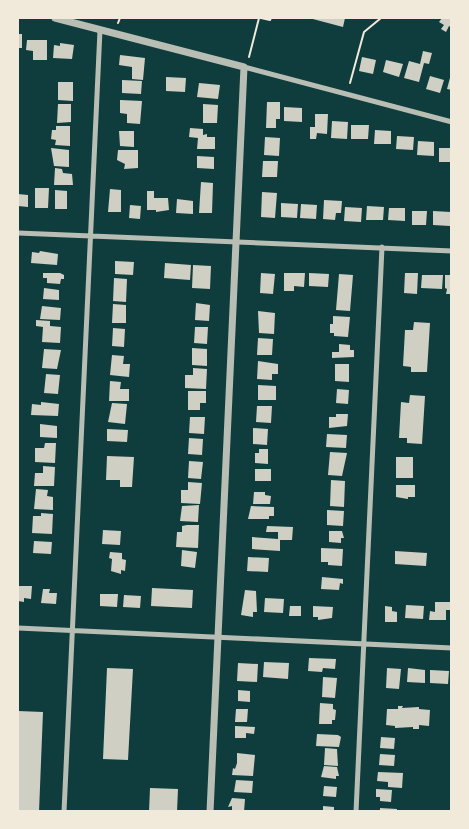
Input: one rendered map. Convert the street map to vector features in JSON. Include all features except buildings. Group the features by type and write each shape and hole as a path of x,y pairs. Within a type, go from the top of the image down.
{"street":[{"path":"55,18 452,122"},
{"path":"64,812 100,30"},
{"path":"210,812 244,67"},
{"path":"18,233 452,251"},
{"path":"356,812 382,247"},
{"path":"18,628 452,648"}],"path":[{"path":"118,23 120,18"},
{"path":"249,57 260,18 270,20 271,18"},
{"path":"350,83 364,32 381,18"}]}
